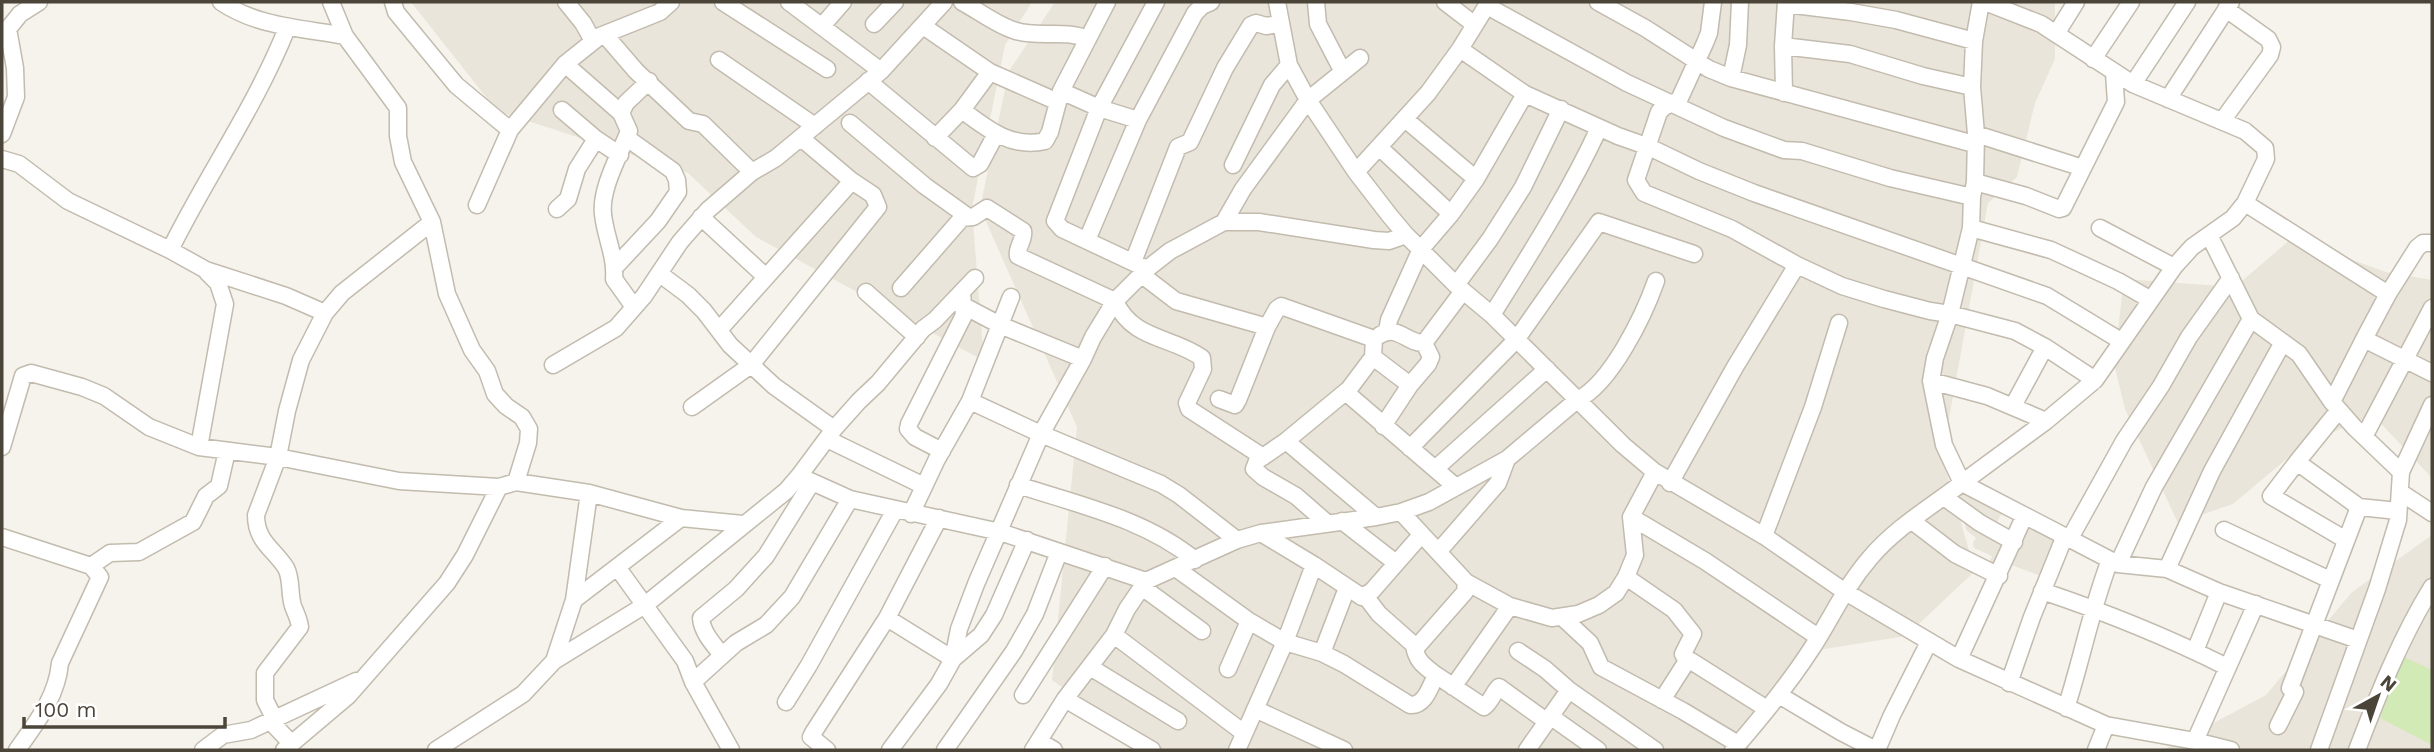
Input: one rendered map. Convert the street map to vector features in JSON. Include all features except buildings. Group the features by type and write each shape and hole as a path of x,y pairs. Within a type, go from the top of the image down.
{"street":[{"path":"2,134 16,97 15,68 8,29 20,14 39,2"},
{"path":"221,2 253,18 287,28 345,36"},
{"path":"331,2 345,36 398,108 398,136 403,162 432,222 447,294 472,350 487,371 495,394 522,417 529,429 528,443 516,482"},
{"path":"393,2 396,12 456,85 510,130"},
{"path":"566,2 583,23 688,121 703,124 752,172"},
{"path":"723,2 827,69"},
{"path":"792,2 851,51 934,138 973,168 980,164 996,134"},
{"path":"822,26 843,2"},
{"path":"874,24 895,2"},
{"path":"553,365 616,328 660,274 680,242 701,217 752,172 776,158 874,76 944,2"},
{"path":"962,2 1015,31 1037,34 1070,33 1088,39"},
{"path":"962,110 996,134 1024,144 1045,141 1060,97 1107,2"},
{"path":"1156,2 1099,108 1055,221 1062,229 1141,269 1176,301 1267,327"},
{"path":"1087,240 1138,120 1195,13 1211,2"},
{"path":"1277,2 1289,65 1308,100 1356,172 1406,235 1655,472 1764,536 1844,591 1959,659 2106,725 2231,750"},
{"path":"1316,2 1318,24 1343,72"},
{"path":"1445,2 1475,25"},
{"path":"1598,2 1645,28 1696,62 1731,78 2083,168"},
{"path":"1713,2 1709,33 1681,97 1659,112 1636,180 1644,193 1732,229 1842,286 2015,331 2095,380"},
{"path":"1731,78 1738,45 1740,2"},
{"path":"1562,617 1590,643 1601,667 1662,700 1735,747 1779,695 1818,637 1844,591 1872,556 1912,521 1962,483 2046,421 2095,380 2174,267 2192,247 2233,218 2245,203 2266,159 2265,148 2259,141 2245,131 2133,84 2041,24 1983,2 1974,41 1972,87 1975,139 1971,228 1950,314 1935,358 1931,382 1944,446 1962,483 2114,562 2167,569 2219,592 2358,640"},
{"path":"2056,34 2076,2"},
{"path":"2093,60 2131,2"},
{"path":"2133,84 2187,2"},
{"path":"1784,93 1786,3 1896,20 1974,41"},
{"path":"477,205 510,130 565,64 599,38 660,12 663,4"},
{"path":"1356,172 1428,93 1488,4 1580,58 1671,105 1784,150 1802,151 1890,178 2025,196 2060,209 2065,206 2116,102 2114,73"},
{"path":"2168,99 2228,6 2268,39 2272,47 2270,55 2222,121"},
{"path":"1141,269 1178,147 1190,142 1225,68 1251,25 1280,24"},
{"path":"923,26 990,72 1060,97 1138,120"},
{"path":"170,250 272,65 287,28"},
{"path":"1783,46 1850,54 1923,76 1972,87"},
{"path":"1460,49 1525,94 1599,128 1754,193 2048,296 2121,341"},
{"path":"1224,222 1266,156 1308,100 1360,58"},
{"path":"719,60 814,126"},
{"path":"565,64 621,113 629,131 606,186 602,212 615,267 614,279 634,307"},
{"path":"1233,165 1272,85 1289,65"},
{"path":"934,138 962,110 990,72"},
{"path":"621,113 625,103 649,82"},
{"path":"1396,563 1254,469 1257,461 1286,441 1349,389 1373,357 1380,335 1421,249 1451,215 1476,179 1525,94"},
{"path":"1424,343 1523,187 1561,109"},
{"path":"562,110 620,155"},
{"path":"1405,119 1476,179"},
{"path":"850,123 925,186 968,216"},
{"path":"1492,315 1585,159 1599,128"},
{"path":"615,267 658,220 678,192 673,171 626,138"},
{"path":"692,407 751,365 876,212 878,207 873,195 801,138"},
{"path":"557,209 568,199 577,169 596,139"},
{"path":"1379,147 1451,215"},
{"path":"2,159 19,164 68,201 88,212 170,250 206,271 286,296 325,313"},
{"path":"719,330 852,181"},
{"path":"2245,203 2388,294"},
{"path":"901,288 962,218 973,217 985,208 1014,223 1024,234 1017,251 1018,256 1115,301 1122,316 1141,330 1202,358 1203,369 1187,403 1189,409 1263,457"},
{"path":"701,217 766,277"},
{"path":"890,750 939,684 953,659 959,629 1041,434 1093,337 1115,301 1141,269 1193,237 1224,222 1241,220 1270,223 1374,240 1389,241 1406,235"},
{"path":"432,222 342,293 325,313 301,360 278,457 256,515 264,544 287,569 300,627 265,673 265,700 273,724 287,746 333,710 447,583 465,555 499,487"},
{"path":"1410,448 1516,340 1599,222 1694,254"},
{"path":"1971,228 2051,250 2118,281 2151,300"},
{"path":"2100,229 2174,267"},
{"path":"2209,235 2251,319 2306,362 2354,427 2401,472"},
{"path":"2346,540 2271,496 2336,406 2364,339 2417,248 2423,243 2432,243"},
{"path":"1670,483 1729,377 1797,265"},
{"path":"199,447 225,304 218,283 206,271"},
{"path":"660,274 696,303 751,365 831,434 924,486"},
{"path":"722,655 710,642 700,623 701,618 736,589 766,556 831,434 917,337 963,299 975,278"},
{"path":"2009,683 2042,591 2067,539 2189,337 2231,278"},
{"path":"1054,750 1036,746 1065,699 1114,635 1144,584 1237,540 1261,533 1401,512 1429,502 1507,459 1577,400 1586,396 1628,345 1656,281"},
{"path":"866,292 917,337"},
{"path":"786,702 903,512 924,486 970,401 1011,297"},
{"path":"963,299 1000,325 1083,359"},
{"path":"942,451 915,437 908,429 964,315 963,299"},
{"path":"1219,399 1235,405 1238,401 1267,327 1281,306 1380,335 1401,333 1417,343 1424,343"},
{"path":"2365,435 2432,308"},
{"path":"2066,708 2085,645 2092,608 2154,487 2251,319"},
{"path":"1764,536 1813,407 1839,323"},
{"path":"2364,339 2432,373"},
{"path":"2167,569 2212,471 2283,342"},
{"path":"1383,426 1410,385 1428,364 1431,357 1424,343"},
{"path":"2013,406 2045,347"},
{"path":"1373,357 1410,385"},
{"path":"1435,469 1547,369"},
{"path":"2,447 17,389 23,376 31,373 104,396 149,427 199,447 278,457 399,481 499,487 516,482 589,493 681,518 743,524"},
{"path":"1931,382 1987,396 2046,421"},
{"path":"1349,389 1349,395 1456,487"},
{"path":"970,401 1161,484 1237,540"},
{"path":"2319,750 2398,520 2401,472 2428,424 2432,405"},
{"path":"1286,441 1376,517"},
{"path":"91,566 110,553 139,552 192,522 205,496 219,486 227,451"},
{"path":"1438,552 1498,483 1507,459"},
{"path":"2297,462 2359,507 2398,511"},
{"path":"1401,512 1466,582 1510,607 1552,618 1562,617 1599,605 1616,593 1635,555 1632,517 1655,472"},
{"path":"806,479 850,499 1000,532 1105,566 1144,584 1202,631"},
{"path":"438,750 523,694 554,661 645,605 743,524 806,479"},
{"path":"1018,485 1156,533 1195,560"},
{"path":"2400,492 2432,513"},
{"path":"554,661 573,600 589,493"},
{"path":"1944,497 1980,523 2014,541"},
{"path":"693,682 736,643 766,625 792,597 850,499"},
{"path":"2277,726 2295,692 2290,688 2359,507"},
{"path":"1632,517 1705,561 1818,637"},
{"path":"1959,659 2024,517"},
{"path":"573,600 681,518"},
{"path":"827,750 811,737 887,618 939,518"},
{"path":"1912,521 1944,547 1999,576"},
{"path":"2224,530 2330,580"},
{"path":"1261,533 1347,588 1366,597 1379,614 1399,630 1415,649 1420,663 1452,687 1484,707 1499,687 1598,750"},
{"path":"1366,597 1421,535"},
{"path":"2,537 91,566 100,577 60,663 59,676 47,708 17,750"},
{"path":"953,659 981,635 994,615 1027,540"},
{"path":"945,750 1014,651 1035,614 1059,552"},
{"path":"1237,750 1285,642 1314,565"},
{"path":"1023,695 1105,566"},
{"path":"617,567 685,661 693,682 731,750"},
{"path":"1177,569 1249,621 1285,642 1322,653 1410,705 1421,702 1436,676"},
{"path":"1626,577 1674,610 1693,634 1684,654 1686,661 1662,700"},
{"path":"1415,649 1465,592 1466,582"},
{"path":"2357,750 2407,633 2422,601 2432,587"},
{"path":"1322,653 1347,588"},
{"path":"2042,591 2092,608 2227,667"},
{"path":"2195,651 2219,592"},
{"path":"2195,741 2256,604"},
{"path":"1452,687 1510,607"},
{"path":"887,618 953,659"},
{"path":"1228,669 1249,621"},
{"path":"1114,635 1244,733"},
{"path":"1779,695 1877,750 1929,642"},
{"path":"1518,651 1654,750"},
{"path":"1686,661 1691,661 1767,709"},
{"path":"1090,667 1178,721"},
{"path":"203,750 223,735 251,730 362,678"},
{"path":"1532,748 1548,718 1569,690"},
{"path":"1065,699 1152,750"},
{"path":"1255,709 1343,750"},
{"path":"2096,750 2106,725"}],"shaded area":[{"path":"411,2 1032,2 1005,45 972,208 984,361 756,237 688,173 497,111"},
{"path":"1055,2 2055,2 2055,59 2035,103 2017,177 1988,203 1942,457 1975,571 1906,636 1818,650 1749,742 1749,750 1144,750 1052,680 1077,427 980,208 1009,71"},
{"path":"2292,238 2386,272 2432,280 2432,478 2373,415 2303,445 2233,504 2178,523 2125,409 2114,364 2124,279 2235,287"},
{"path":"1961,484 2004,509 1995,526 2013,534 2026,521 2056,537 2041,576 2001,561 1997,566 1989,562 1992,556 1974,548 1976,538 1966,530 1963,509 1955,490"},
{"path":"2432,535 2432,750 2163,750 2266,695 2352,592"}],"green space":[{"path":"2404,657 2432,670 2432,745 2380,718"}]}
